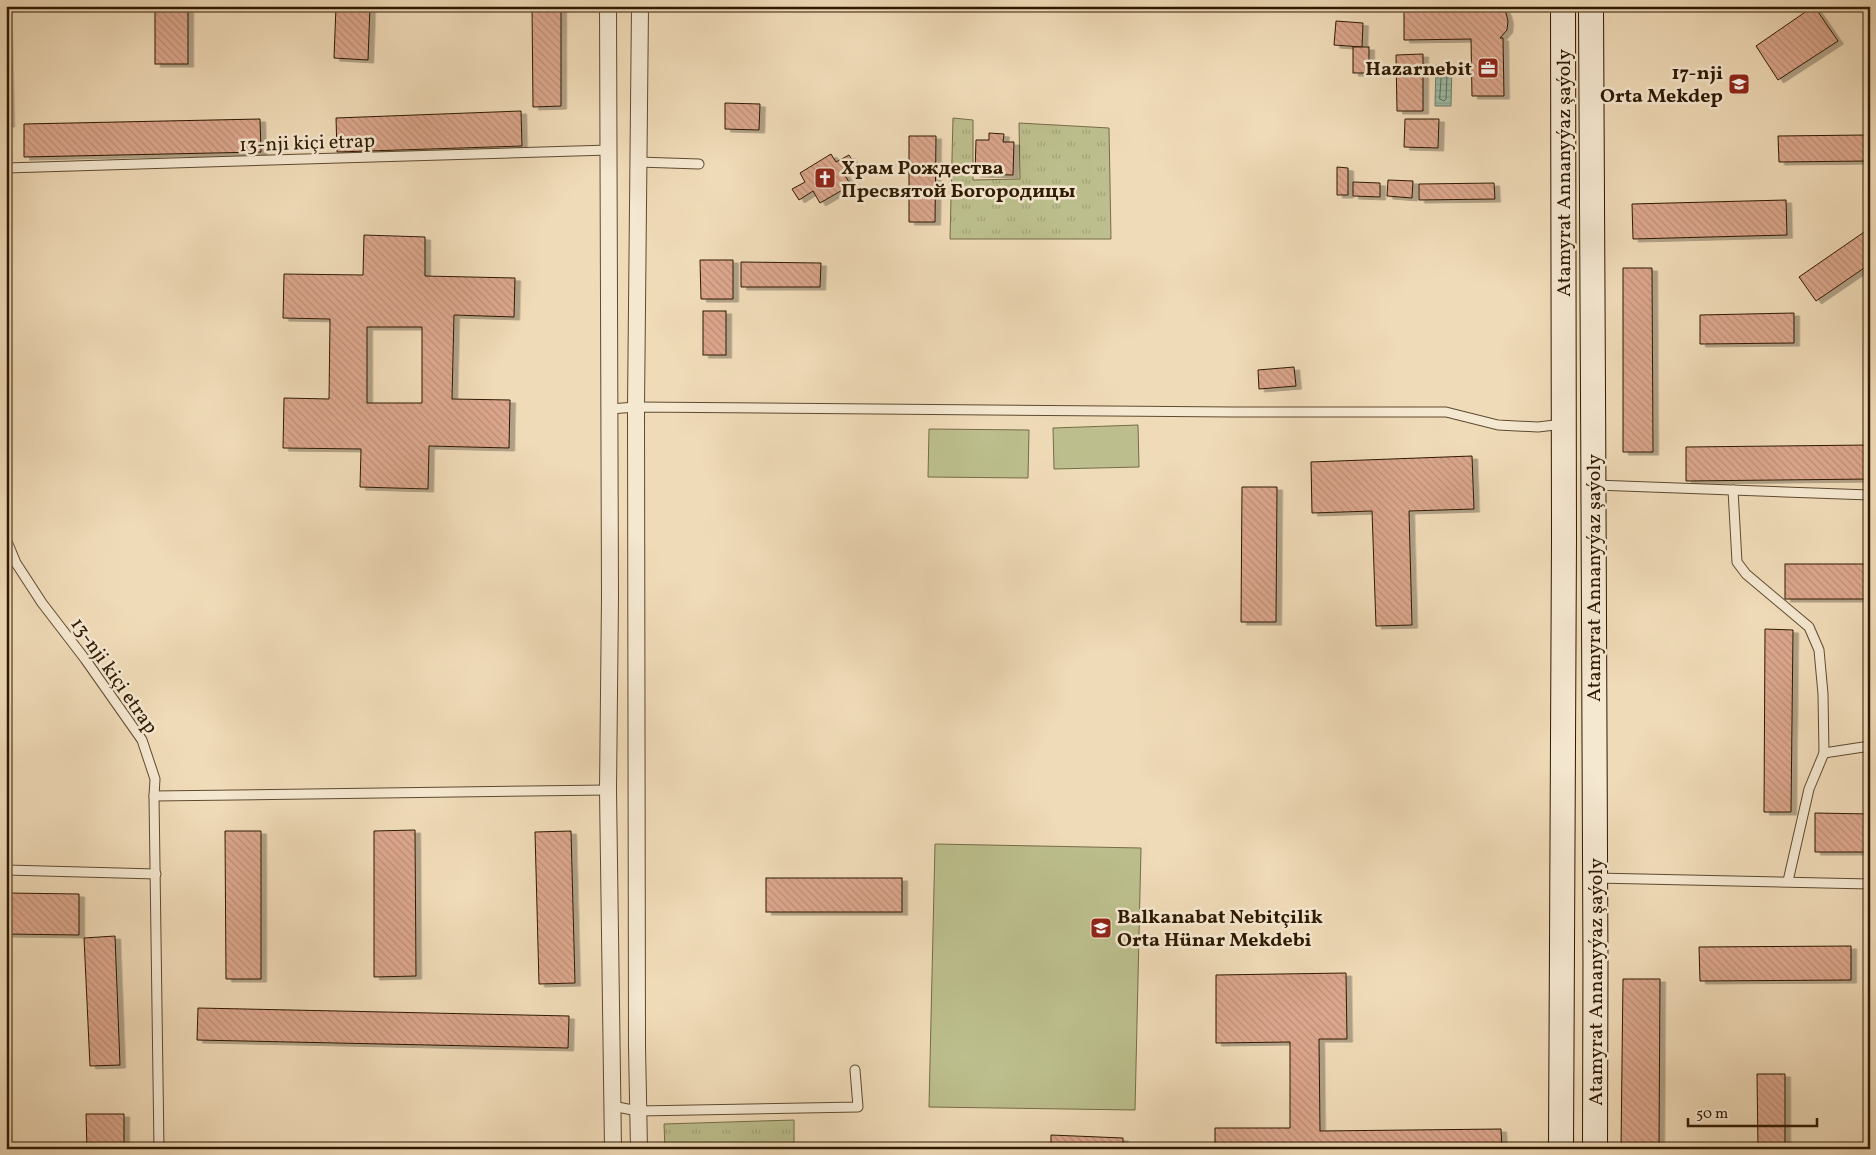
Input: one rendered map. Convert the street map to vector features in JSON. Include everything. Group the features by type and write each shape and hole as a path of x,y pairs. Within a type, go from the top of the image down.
{"street":[{"path":"608,6 610,409 608,790 613,1149"},
{"path":"639,1149 636,407 640,6"},
{"name":"Atamyrat Annanyýaz şaýoly","path":"1561,1149 1564,6"},
{"name":"Atamyrat Annanyýaz şaýoly","path":"1591,6 1592,485 1596,878 1595,1149"}],"lane":[{"name":"13-nji kiçi etrap","path":"6,168 608,150"},
{"path":"638,162 699,164"},
{"path":"610,409 636,407 1446,412 1498,425 1538,427 1563,424"},
{"path":"1592,485 1870,495"},
{"path":"1734,490 1737,562 1746,574 1809,627 1819,650 1823,694 1824,753 1808,789 1788,881"},
{"name":"13-nji kiçi etrap","path":"6,539 16,563 42,604 85,658 142,740 155,779 159,1149"},
{"path":"1824,753 1870,746"},
{"path":"154,796 608,790"},
{"path":"6,870 156,874"},
{"path":"1596,878 1870,884"},
{"path":"1870,960 1870,1009"},
{"path":"612,1106 638,1111 858,1107 855,1070"}],"green space":[{"path":"953,118 973,120 973,180 1020,179 1019,123 1109,128 1111,239 950,239"},
{"path":"1138,425 1139,467 1054,469 1053,428"},
{"path":"929,429 1029,430 1028,478 928,477"},
{"path":"935,844 1141,848 1135,1110 929,1107"},
{"path":"794,1120 794,1149 665,1149 664,1124"}],"water":[{"path":"1436,65 1452,66 1451,106 1435,106"}],"building":[{"path":"6,6 9,124 6,124"},
{"path":"155,6 188,6 188,64 155,64"},
{"path":"336,6 370,6 368,60 334,58"},
{"path":"532,6 561,6 561,106 533,107"},
{"name":"Hazarnebit","path":"1404,6 1502,6 1508,21 1507,30 1500,38 1503,38 1504,96 1472,96 1471,39 1404,40"},
{"path":"1814,6 1838,41 1778,80 1756,46"},
{"path":"1336,21 1363,23 1362,47 1334,45"},
{"path":"1353,47 1369,47 1369,73 1353,73"},
{"path":"1423,54 1423,111 1397,111 1396,55"},
{"path":"725,103 760,104 759,130 725,129"},
{"path":"521,111 522,146 337,152 336,118"},
{"path":"260,119 261,152 24,157 24,124"},
{"path":"1405,119 1439,119 1438,148 1404,147"},
{"path":"989,133 1004,134 1003,142 1014,142 1013,175 975,174 976,140 989,140"},
{"path":"1866,135 1867,161 1779,162 1778,136"},
{"path":"909,136 936,136 935,222 909,222"},
{"name":"Храм Рождества Пресвятой Богородицы","path":"831,154 836,162 849,155 856,166 844,174 851,185 820,203 813,191 799,200 792,189 805,182 800,173"},
{"path":"1337,167 1348,168 1348,195 1337,195"},
{"path":"1388,180 1413,181 1412,198 1387,196"},
{"path":"1353,182 1380,183 1380,197 1353,196"},
{"path":"1494,183 1495,199 1419,200 1419,184"},
{"path":"1786,200 1787,235 1633,239 1632,204"},
{"path":"1870,228 1870,264 1816,301 1799,277"},
{"path":"364,235 425,237 425,276 515,278 514,317 454,315 452,399 510,400 509,448 429,446 428,489 360,487 361,449 283,448 284,398 329,399 330,319 283,318 284,274 363,275","holes":["367,327 422,327 422,403 367,403"]},
{"path":"700,260 733,260 733,299 701,299"},
{"path":"741,262 821,263 820,287 741,287"},
{"path":"1623,268 1652,268 1653,452 1623,452"},
{"path":"703,311 726,311 726,355 703,355"},
{"path":"1794,313 1794,343 1700,344 1700,315"},
{"path":"1294,367 1296,386 1259,389 1258,370"},
{"path":"1870,445 1870,479 1686,481 1686,447"},
{"path":"1472,456 1474,509 1409,511 1412,625 1376,626 1372,511 1312,513 1311,462"},
{"path":"1242,487 1277,487 1276,622 1241,622"},
{"path":"1785,564 1870,564 1870,599 1785,599"},
{"path":"1765,629 1793,630 1791,812 1764,812"},
{"path":"1815,813 1870,814 1870,852 1815,852"},
{"path":"415,830 416,976 374,977 374,831"},
{"path":"225,831 261,831 261,979 226,979"},
{"path":"571,831 575,983 539,984 535,832"},
{"path":"766,878 902,878 902,912 766,912"},
{"path":"6,893 79,894 79,935 6,934"},
{"path":"115,936 120,1065 90,1066 84,938"},
{"path":"1851,946 1851,980 1700,981 1699,947"},
{"path":"1346,973 1347,1039 1319,1039 1320,1131 1501,1129 1502,1149 1215,1149 1215,1128 1290,1128 1290,1042 1216,1043 1216,975"},
{"path":"1623,979 1660,979 1659,1149 1621,1149"},
{"path":"198,1008 569,1016 568,1048 197,1040"},
{"path":"1757,1074 1785,1074 1785,1149 1758,1149"},
{"path":"86,1114 124,1114 124,1149 87,1149"},
{"path":"1051,1135 1123,1138 1123,1149 1051,1149"}],"place":[{"name":"Hazarnebit","path":"1488,68"},
{"name":"17-nji Orta Mekdep","path":"1739,84"},
{"name":"Храм Рождества Пресвятой Богородицы","path":"825,178"},
{"name":"Balkanabat Nebitçilik Orta Hünar Mekdebi","path":"1101,928"}]}
